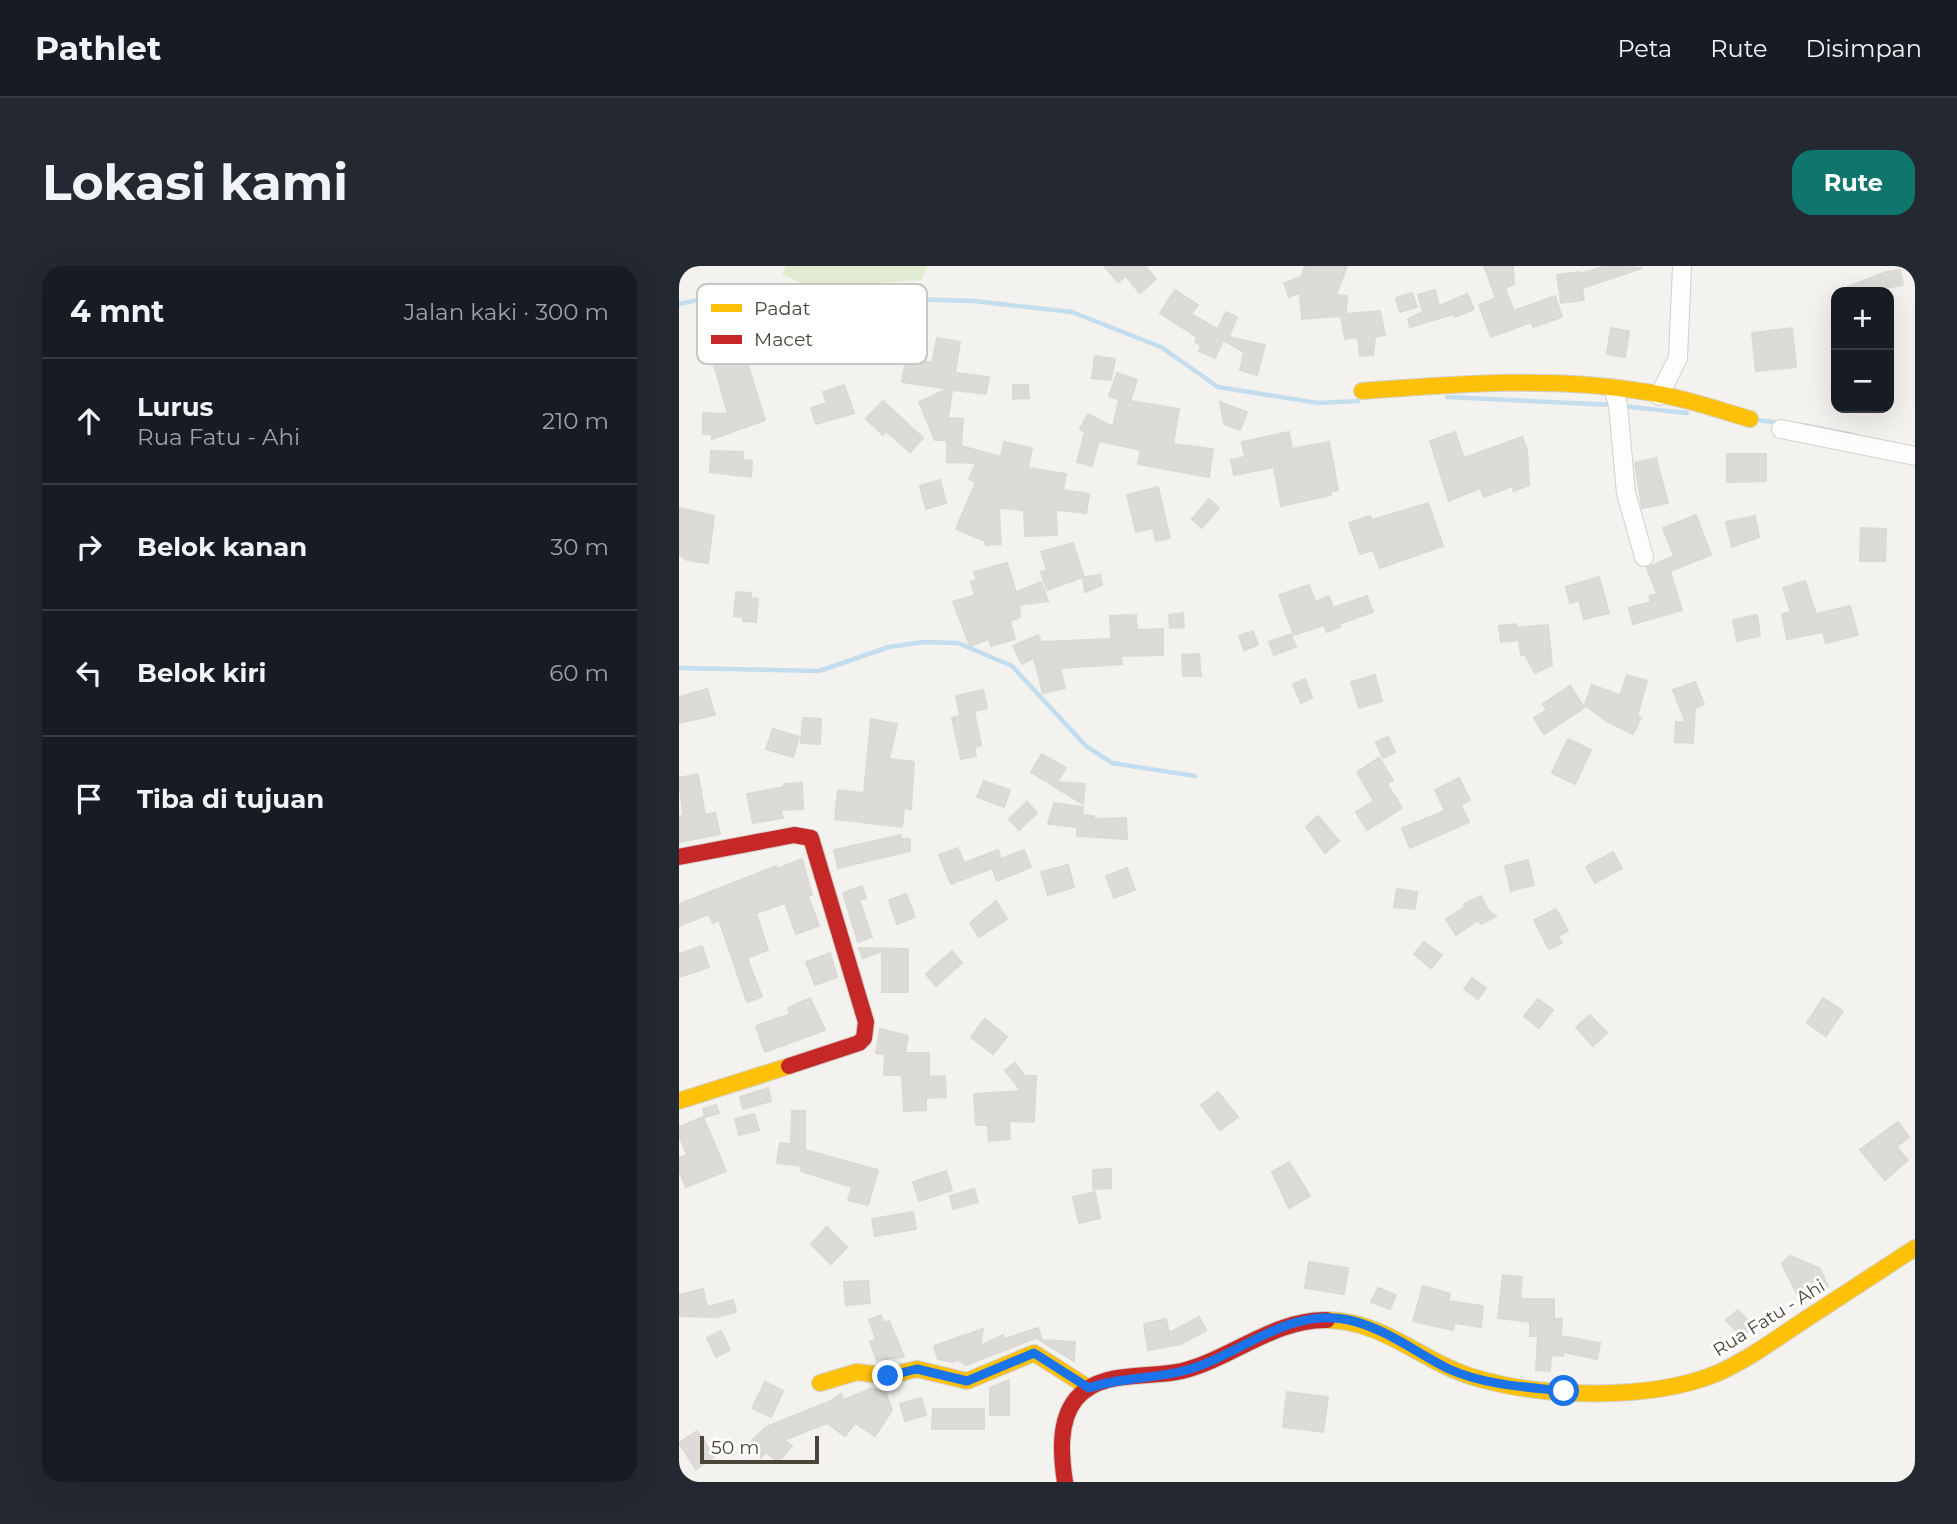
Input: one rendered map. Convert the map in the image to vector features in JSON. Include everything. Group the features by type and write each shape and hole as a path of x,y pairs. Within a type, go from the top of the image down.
{"street":[{"path":"1659,396 1678,358 1682,266"},
{"path":"1362,391 1445,384 1613,388 1659,396 1751,419"},
{"path":"1613,388 1618,405 1626,494 1644,557"},
{"path":"1781,429 1915,456"},
{"path":"679,857 794,835 811,838 833,917 863,1007 866,1032 859,1043 836,1052 679,1101"},
{"name":"Rua Fatu - Ahi","path":"1089,1388 1135,1377 1182,1371 1209,1363 1280,1327 1306,1320 1326,1319 1347,1320 1390,1334 1451,1370 1476,1378 1515,1386 1564,1391 1648,1390 1724,1370 1915,1248"},
{"path":"820,1383 857,1371 888,1376 917,1369 967,1381 1034,1353 1089,1388 1076,1399 1068,1416 1063,1442 1065,1482"}],"green space":[{"path":"786,266 927,266 922,280 866,284 803,284 782,274"}],"building":[{"path":"1104,266 1145,266 1156,279 1140,293 1126,276 1118,282"},
{"path":"1305,266 1347,266 1336,295 1347,296 1346,314 1380,311 1385,335 1375,337 1373,355 1360,356 1358,337 1345,339 1341,316 1302,319 1300,293 1289,297 1284,283 1301,277"},
{"path":"1484,266 1513,266 1514,284 1505,288 1514,311 1555,296 1562,317 1533,327 1531,322 1491,337 1479,305 1496,298"},
{"path":"1606,266 1642,268 1582,288 1584,300 1561,303 1557,275 1580,274"},
{"path":"1900,270 1903,285 1848,287 1886,272"},
{"path":"1175,290 1198,305 1191,314 1218,329 1226,312 1237,317 1229,337 1265,345 1257,375 1240,370 1244,352 1223,340 1215,358 1199,351 1201,345 1195,342 1197,337 1160,313"},
{"path":"1435,290 1439,306 1467,294 1474,309 1455,317 1454,314 1410,327 1408,319 1423,312 1418,295"},
{"path":"1412,293 1417,307 1400,312 1396,298"},
{"path":"1611,328 1629,331 1625,357 1607,354"},
{"path":"1792,328 1796,367 1756,371 1752,333"},
{"path":"937,338 960,342 955,373 989,377 986,394 952,390 948,418 963,419 961,446 1001,457 1004,442 1032,448 1028,468 1066,474 1063,490 1089,494 1086,513 1056,510 1057,535 1025,536 1024,510 999,508 1001,544 986,545 985,541 956,529 976,482 969,479 976,463 947,462 947,440 935,440 919,402 948,389 902,382 905,364 932,363"},
{"path":"1095,356 1115,359 1111,380 1092,378"},
{"path":"714,364 748,364 765,420 712,439 712,434 703,434 703,413 728,414"},
{"path":"1117,373 1137,380 1130,401 1179,409 1173,444 1213,449 1209,477 1138,464 1141,450 1099,441 1092,466 1077,462 1085,432 1080,429 1088,414 1113,427 1119,400 1109,396"},
{"path":"844,385 854,413 816,424 811,408 827,403 823,392"},
{"path":"1013,385 1028,385 1029,398 1013,399"},
{"path":"883,401 923,438 910,452 886,431 883,435 866,419"},
{"path":"1220,402 1247,412 1240,430 1224,424"},
{"path":"1289,432 1292,449 1329,442 1338,490 1330,492 1331,495 1281,506 1274,467 1234,475 1231,460 1245,457 1242,442"},
{"path":"1455,432 1464,458 1522,437 1527,449 1529,485 1514,491 1512,486 1484,497 1480,488 1449,501 1430,441"},
{"path":"711,451 743,452 743,460 752,461 751,477 710,472"},
{"path":"1727,454 1766,454 1766,481 1727,482"},
{"path":"1656,458 1668,503 1642,508 1635,463"},
{"path":"940,480 946,503 926,509 920,486"},
{"path":"1158,487 1170,538 1156,541 1153,528 1136,532 1127,495"},
{"path":"1209,499 1219,508 1202,528 1192,519"},
{"path":"1428,503 1443,546 1380,568 1373,550 1360,554 1349,523 1370,516 1372,520"},
{"path":"679,508 714,516 708,563 687,560 679,554"},
{"path":"1696,515 1711,555 1670,571 1682,610 1633,624 1629,608 1651,602 1649,596 1657,594 1647,568 1674,556 1663,528"},
{"path":"1755,516 1759,537 1732,547 1726,522"},
{"path":"1861,528 1886,529 1885,561 1860,561"},
{"path":"1073,543 1084,577 1100,575 1102,585 1085,592 1083,577 1047,590 1041,572 1047,570 1041,552"},
{"path":"1007,563 1016,592 1041,582 1048,601 1019,605 1020,617 1010,621 1015,639 991,646 989,639 970,646 953,602 975,595 971,582 977,580 974,572"},
{"path":"1599,577 1609,613 1584,619 1579,600 1570,603 1566,587"},
{"path":"1805,581 1816,614 1850,606 1858,635 1826,643 1823,632 1787,639 1782,614 1791,612 1783,588"},
{"path":"1309,585 1315,602 1329,596 1333,608 1367,596 1373,612 1339,624 1340,627 1327,632 1324,625 1294,635 1279,595"},
{"path":"736,592 751,593 751,598 758,599 756,622 743,621 743,617 734,616"},
{"path":"1183,613 1184,627 1170,628 1169,615"},
{"path":"1136,615 1137,630 1163,629 1163,655 1121,656 1122,664 1060,668 1065,688 1043,693 1034,658 1022,664 1013,646 1038,635 1041,642 1111,639 1110,616"},
{"path":"1757,615 1760,636 1737,641 1733,620"},
{"path":"1516,624 1517,628 1548,625 1552,665 1535,673 1525,654 1521,655 1519,640 1501,642 1499,626"},
{"path":"1253,631 1258,645 1244,650 1239,636"},
{"path":"1291,634 1296,647 1274,655 1269,642"},
{"path":"1199,654 1201,676 1183,676 1182,655"},
{"path":"1375,675 1382,701 1359,708 1351,682"},
{"path":"1627,675 1647,681 1637,717 1641,718 1633,734 1606,721 1587,706 1544,734 1534,718 1547,710 1543,704 1570,686 1584,707 1592,685 1620,695"},
{"path":"1305,679 1312,698 1301,703 1293,684"},
{"path":"1695,682 1704,704 1695,708 1693,743 1675,742 1676,722 1686,723 1673,690"},
{"path":"707,689 715,715 679,723 679,697"},
{"path":"983,690 987,708 974,711 981,745 974,747 976,756 961,759 952,718 960,716 956,696"},
{"path":"803,718 821,719 820,744 801,743"},
{"path":"871,719 897,724 889,759 914,762 911,809 904,808 902,827 835,819 838,790 864,793"},
{"path":"773,729 799,737 793,757 766,749"},
{"path":"1388,737 1395,752 1383,758 1376,742"},
{"path":"1568,739 1591,750 1575,784 1552,773"},
{"path":"1042,754 1066,768 1057,782 1085,784 1083,804 1031,772"},
{"path":"1379,758 1393,780 1387,784 1402,808 1367,830 1356,812 1374,801 1357,772"},
{"path":"698,774 705,815 715,813 720,834 679,842 679,816 683,816 679,778"},
{"path":"1459,778 1470,800 1461,805 1469,822 1410,848 1402,828 1445,811 1435,790"},
{"path":"984,781 1010,790 1004,807 977,797"},
{"path":"802,783 803,809 781,810 783,818 753,823 747,794 784,787 784,784"},
{"path":"1027,802 1037,813 1019,830 1009,819"},
{"path":"1054,803 1083,807 1082,815 1094,816 1094,819 1126,818 1127,839 1077,836 1077,827 1048,824"},
{"path":"1318,816 1339,841 1325,853 1306,827"},
{"path":"901,835 900,839 910,839 910,851 838,868 834,850"},
{"path":"958,848 964,863 998,850 1001,859 1024,850 1031,867 997,881 992,868 951,884 939,855"},
{"path":"1613,852 1622,868 1595,883 1586,867"},
{"path":"802,859 812,895 808,896 819,926 796,934 785,903 756,913 768,950 747,958 762,997 747,1002 719,920 713,923 709,914 679,926 679,904 776,866 777,869"},
{"path":"1528,860 1534,885 1511,891 1505,866"},
{"path":"1068,865 1074,887 1048,895 1041,872"},
{"path":"1127,868 1135,890 1114,898 1106,876"},
{"path":"862,886 866,898 859,900 872,937 858,942 843,893"},
{"path":"1397,889 1417,892 1415,909 1394,907"},
{"path":"906,894 915,917 897,924 889,900"},
{"path":"1481,896 1488,910 1496,916 1481,924 1478,920 1456,935 1446,919 1465,907 1464,904"},
{"path":"996,901 1007,919 979,937 970,923"},
{"path":"1556,909 1568,931 1558,936 1562,943 1549,949 1534,920"},
{"path":"1424,942 1442,955 1431,968 1414,954"},
{"path":"702,946 709,967 679,977 679,954"},
{"path":"859,948 908,949 908,992 882,992 882,951 863,958"},
{"path":"952,951 962,963 936,986 926,974"},
{"path":"830,953 837,977 815,985 806,962"},
{"path":"1472,978 1486,988 1478,999 1464,989"},
{"path":"810,998 825,1030 765,1052 756,1026 790,1014 788,1008"},
{"path":"1823,998 1843,1011 1826,1036 1807,1023"},
{"path":"1538,999 1553,1010 1539,1028 1524,1016"},
{"path":"1590,1015 1607,1033 1593,1046 1576,1027"},
{"path":"985,1019 1007,1037 993,1054 971,1037"},
{"path":"880,1029 908,1036 905,1053 929,1053 929,1077 945,1076 946,1097 926,1098 926,1110 904,1111 902,1075 884,1075 885,1054 876,1053"},
{"path":"1015,1063 1025,1076 1036,1076 1034,1122 1009,1121 1010,1139 989,1141 988,1125 976,1125 974,1094 1021,1091 1005,1070"},
{"path":"768,1088 771,1101 743,1109 740,1097"},
{"path":"1218,1092 1238,1117 1220,1130 1201,1105"},
{"path":"716,1105 719,1113 705,1117 703,1109"},
{"path":"792,1111 805,1111 805,1150 878,1170 868,1205 848,1200 852,1187 801,1171 802,1166 777,1163 780,1143 791,1144"},
{"path":"754,1114 759,1130 739,1135 735,1119"},
{"path":"703,1117 726,1171 686,1187 679,1171 679,1158 687,1155 679,1135 679,1127"},
{"path":"1898,1122 1909,1137 1896,1147 1908,1160 1885,1180 1860,1150"},
{"path":"1289,1162 1310,1196 1289,1208 1272,1172"},
{"path":"1111,1169 1111,1188 1093,1189 1093,1170"},
{"path":"946,1171 952,1190 919,1201 913,1182"},
{"path":"974,1189 978,1202 953,1209 950,1196"},
{"path":"1095,1192 1100,1218 1079,1223 1073,1197"},
{"path":"913,1212 916,1229 875,1236 872,1219"},
{"path":"827,1227 847,1247 831,1264 811,1244"},
{"path":"1790,1256 1819,1268 1828,1286 1801,1302 1782,1264"},
{"path":"1309,1262 1348,1268 1344,1294 1305,1288"},
{"path":"1503,1275 1522,1277 1520,1299 1554,1299 1554,1319 1562,1319 1561,1336 1600,1343 1597,1359 1563,1352 1563,1356 1551,1355 1550,1371 1536,1370 1538,1336 1530,1336 1530,1322 1498,1318"},
{"path":"868,1281 870,1303 846,1305 844,1282"},
{"path":"1423,1286 1450,1294 1448,1301 1483,1306 1481,1327 1455,1323 1453,1330 1413,1321"},
{"path":"1378,1288 1396,1295 1390,1309 1371,1302"},
{"path":"703,1289 707,1307 733,1300 736,1312 716,1317 679,1316 679,1295"},
{"path":"1738,1310 1753,1326 1742,1337 1726,1320"},
{"path":"881,1315 883,1323 889,1321 904,1357 877,1360 870,1342 876,1339 869,1320"},
{"path":"1199,1317 1206,1330 1181,1344 1148,1350 1144,1324 1166,1319 1169,1333"},
{"path":"1038,1328 1042,1340 1075,1342 1074,1361 1036,1338 966,1365 958,1360 952,1362 938,1359 934,1346 983,1329 980,1346 1003,1335 1005,1339"},
{"path":"721,1331 730,1350 716,1357 707,1338"},
{"path":"1009,1380 1009,1415 990,1415 990,1388"},
{"path":"765,1382 783,1391 771,1417 752,1408"},
{"path":"870,1389 885,1391 892,1410 875,1436 855,1423 845,1436 827,1423 784,1440 792,1446 778,1462 766,1452 761,1457 748,1445 766,1427 831,1401 841,1394 844,1400"},
{"path":"1287,1392 1328,1397 1323,1432 1283,1427"},
{"path":"921,1398 926,1415 905,1421 900,1404"},
{"path":"933,1409 984,1409 984,1429 932,1429"},
{"path":"697,1431 715,1456 696,1469 679,1443"}],"waterway":[{"path":"679,304 697,300"},
{"path":"927,300 974,301 1072,312 1161,347 1218,387 1318,403 1358,401"},
{"path":"1447,397 1613,405"},
{"path":"1622,406 1687,413"},
{"path":"1758,420 1780,423"},
{"path":"1803,425 1853,435"},
{"path":"679,668 819,671 889,647 924,642 958,643 1012,666 1086,746 1112,763 1195,776"}],"traffic: slow":[{"path":"1362,391 1469,384 1576,384 1659,394 1750,419"},
{"path":"679,1101 789,1066"},
{"path":"1327,1320 1367,1327 1454,1370 1501,1384 1563,1392 1629,1392 1691,1382 1718,1373 1760,1350 1915,1248"},
{"path":"820,1383 857,1372 888,1376 917,1369 967,1381 1034,1353 1089,1388"}],"traffic: jam":[{"path":"679,857 794,835 811,838 866,1022 864,1038 859,1043 789,1066"},
{"path":"1065,1482 1062,1450 1066,1418 1076,1399 1086,1390 1111,1379 1182,1371 1289,1326 1327,1320"}],"route":[{"path":"888,1376 917,1369 967,1381 1034,1353 1089,1388 1107,1382 1182,1371 1209,1363 1280,1327 1306,1320 1326,1319 1347,1320 1390,1334 1451,1370 1476,1378 1515,1386 1564,1391"}]}
